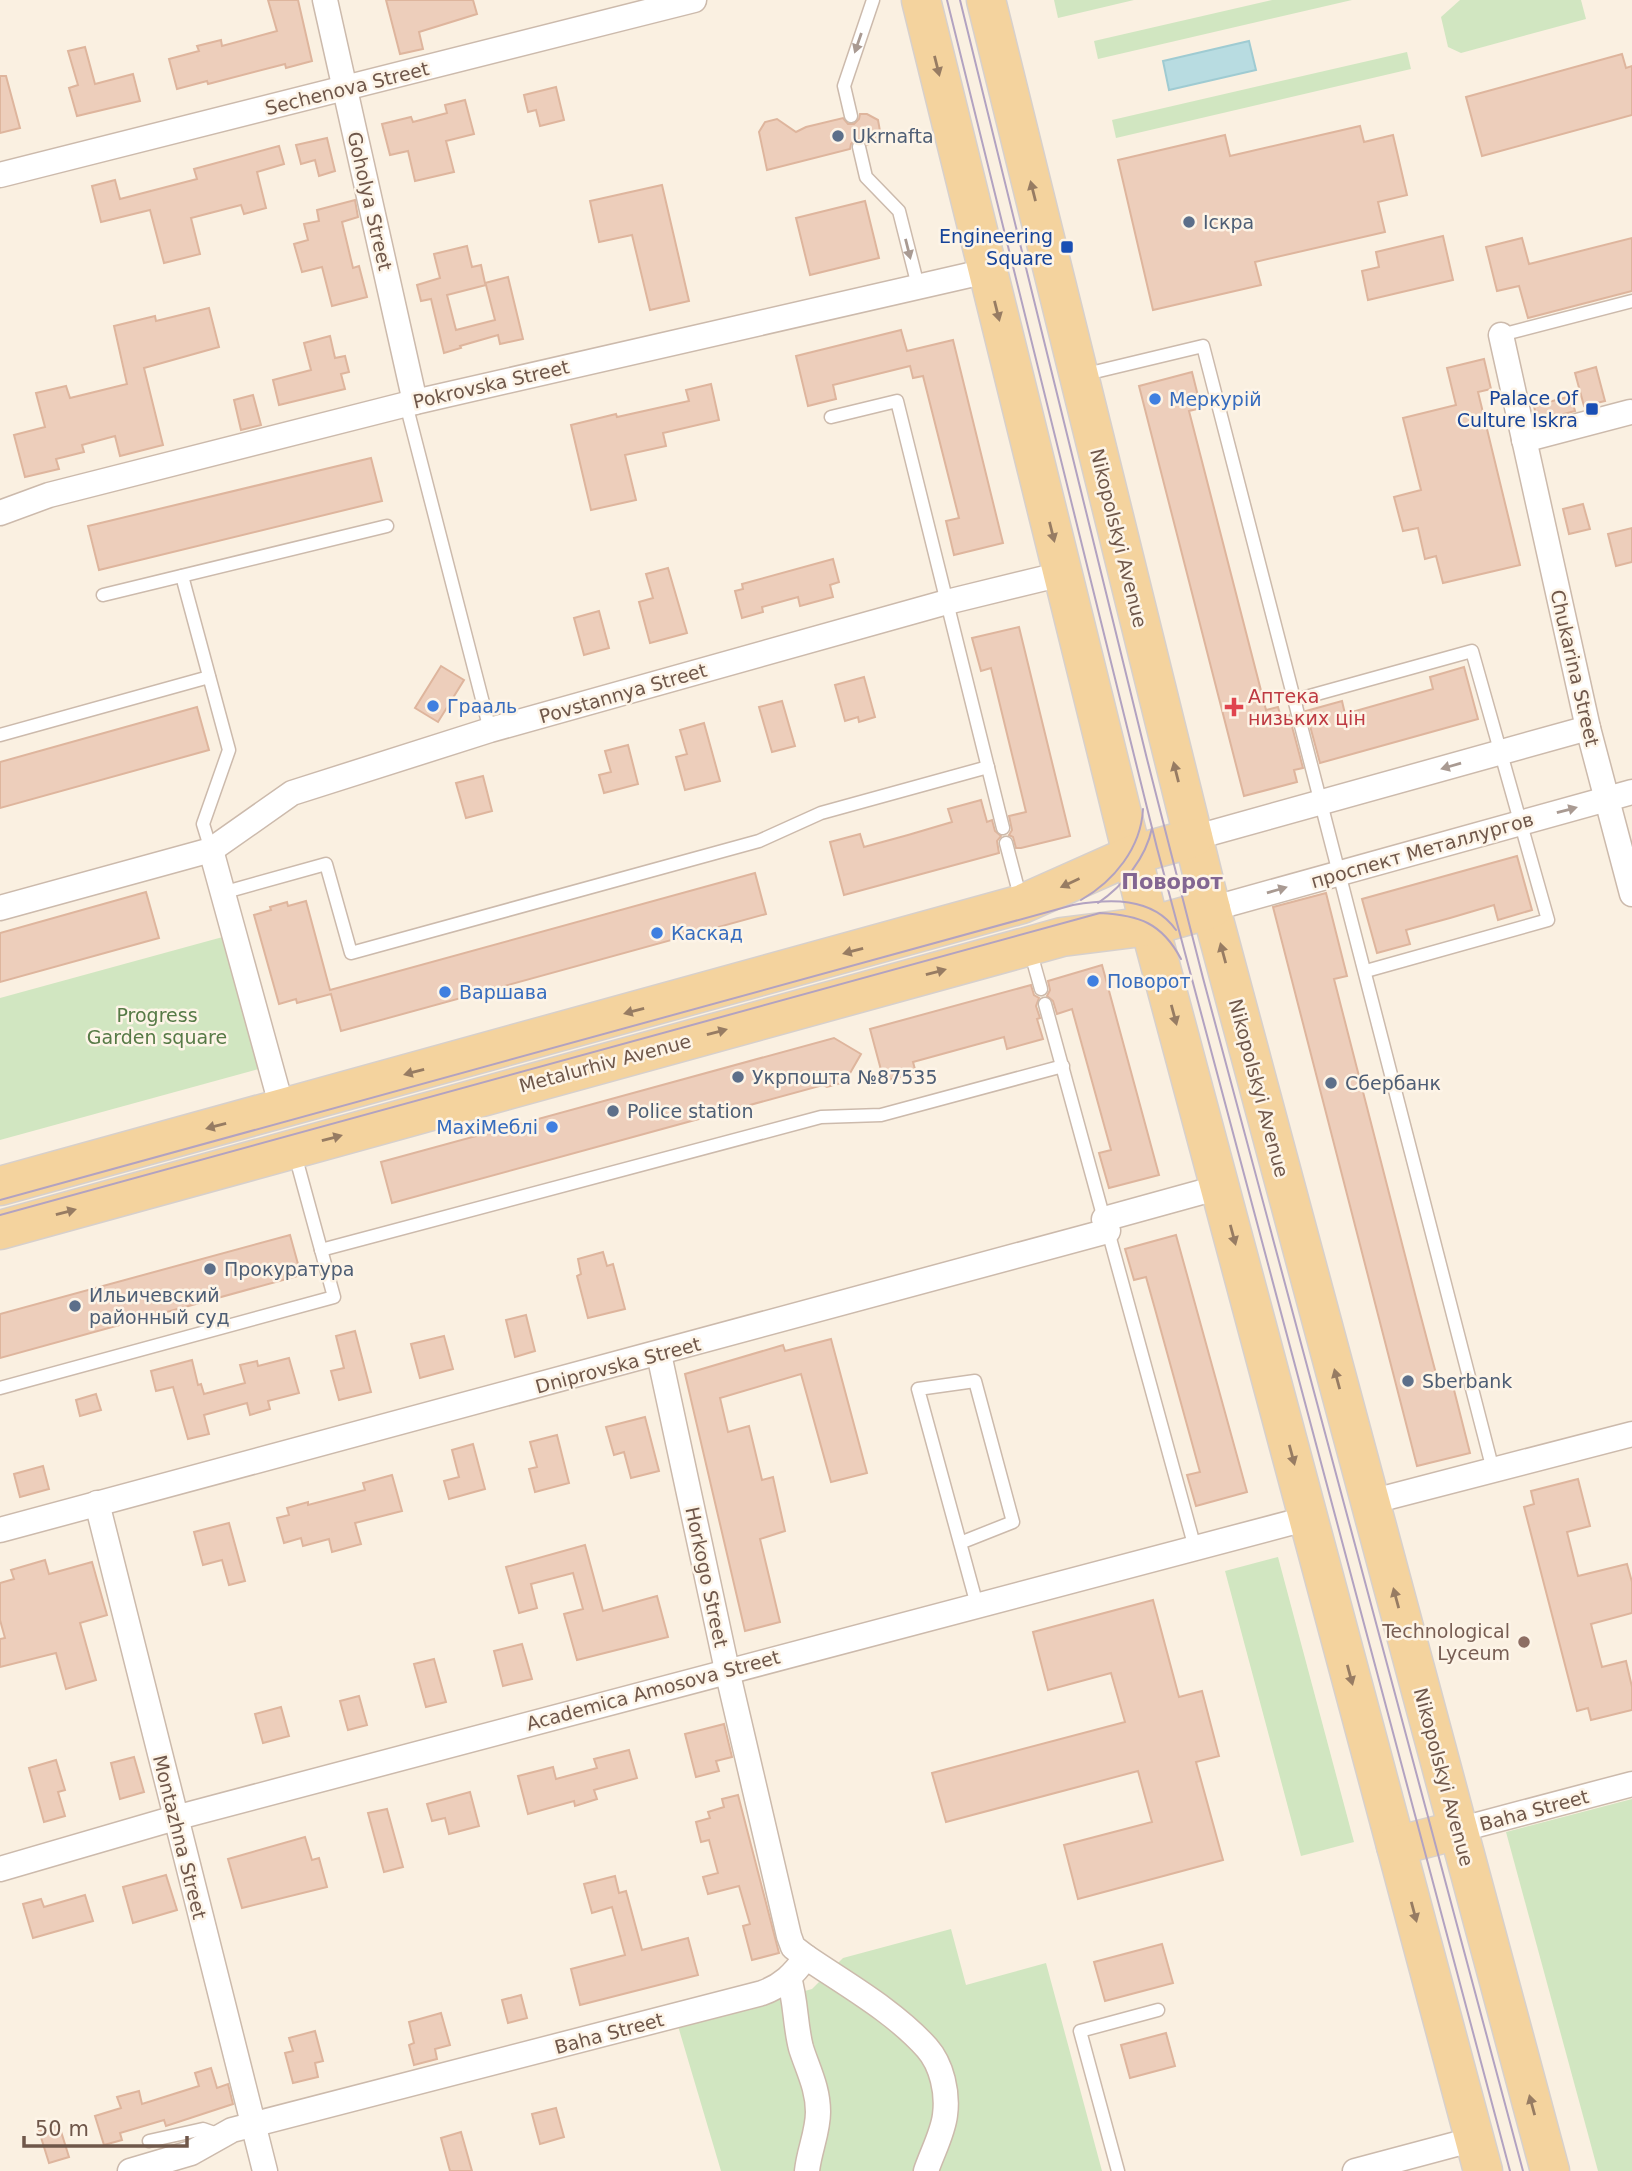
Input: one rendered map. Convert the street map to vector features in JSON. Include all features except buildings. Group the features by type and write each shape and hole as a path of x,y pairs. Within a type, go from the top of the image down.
{"main road":[{"path":"920,0 1150,926 1479,2155"},
{"name":"Nikopolskyi Avenue","path":"986,0 1193,838 1550,2171"},
{"path":"0,1186 1022,904 1132,855 1193,838"},
{"name":"Metalurhiv Avenue","path":"0,1230 1029,946 1072,935 1150,926 1212,909"},
{"path":"282,1108 293,1149"},
{"name":"Baha Street","path":"1396,1846 1458,1830"}],"street":[{"name":"Goholya Street","path":"325,0 411,403"},
{"name":"Sechenova Street","path":"0,176 694,0"},
{"name":"Pokrovska Street","path":"0,513 49,495 411,403 987,271"},
{"name":"Chukarina Street","path":"1501,335 1588,728 1632,894"},
{"path":"1524,440 1630,412"},
{"name":"Povstannya Street","path":"0,908 211,850 292,793 490,730 947,602 1062,574"},
{"path":"1193,838 1588,728"},
{"name":"проспект Металлургов","path":"1212,909 1632,792"},
{"path":"211,850 282,1108"},
{"name":"Dniprovska Street","path":"0,1530 659,1354 1106,1225 1220,1187"},
{"name":"Horkogo Street","path":"659,1354 727,1670 789,1936 793,1947 806,1956"},
{"path":"1370,1502 1632,1434"},
{"name":"Montazhna Street","path":"97,1503 265,2171"},
{"name":"Academica Amosova Street","path":"0,1869 175,1818 1308,1518"},
{"name":"Baha Street","path":"1458,1830 1632,1784"},
{"path":"806,1956 891,2015 928,2049 940,2068 945,2093 945,2116 926,2171"},
{"name":"Baha Street","path":"130,2171 191,2153 220,2135 254,2125 762,1993 776,1988 789,1978 806,1956"},
{"path":"789,1978 801,2048 813,2076 818,2113 807,2171"},
{"path":"1355,2171 1479,2155"}],"lane":[{"path":"851,116 844,86 873,0"},
{"path":"859,147 866,177 899,211 918,286"},
{"path":"1501,335 1632,300"},
{"path":"1079,376 1203,346 1493,1470"},
{"path":"831,417 897,401 1003,828"},
{"path":"411,403 490,730"},
{"path":"103,595 387,526"},
{"path":"182,576 229,751 203,824 211,850"},
{"path":"1295,700 1472,651 1548,920 1366,971"},
{"path":"0,735 209,677"},
{"path":"222,892 326,864 351,953 759,841 821,813 988,767"},
{"path":"1006,842 1022,904"},
{"path":"1029,946 1041,989"},
{"path":"1045,1004 1195,1548"},
{"path":"321,1250 821,1117 881,1115 1063,1066"},
{"path":"0,1388 334,1297 293,1149"},
{"path":"960,1543 1013,1522 975,1381 918,1389 960,1543 977,1605"},
{"path":"1118,2171 1080,2031 1158,2010"},
{"path":"149,2141 203,2129 220,2135"}],"green space":[{"path":"1054,0 1134,0 1058,18"},
{"path":"1272,0 1352,0 1098,59 1094,41"},
{"path":"1460,0 1581,0 1586,19 1461,53 1448,47 1441,17"},
{"path":"1407,52 1411,69 1116,138 1112,120"},
{"name":"Progress Garden square","path":"230,935 266,1067 0,1140 0,998"},
{"path":"1278,1557 1354,1842 1301,1856 1225,1571"},
{"path":"1632,1799 1632,2171 1598,2171 1506,1832"},
{"path":"951,1929 966,1985 1046,1963 1102,2171 721,2171 678,2026 812,1989 843,1958"}],"water":[{"path":"1249,41 1256,70 1169,90 1163,61"}],"tram line":[{"path":"947,0 1157,848 1510,2171"},
{"path":"960,0 1203,978 1523,2171"},
{"path":"1081,900 1104,883 1124,862 1137,837 1143,809"},
{"path":"1098,903 1132,870 1145,850 1152,828"},
{"path":"0,1200 1073,905 1129,902 1155,911 1176,930"},
{"path":"0,1215 1100,913 1126,916 1148,923 1166,937 1181,959"}],"place":[{"name":"Ukrnafta","path":"838,136"},
{"name":"Іскра","path":"1189,222"},
{"name":"Engineering Square","path":"1067,247"},
{"name":"Меркурій","path":"1155,399"},
{"name":"Palace Of Culture Iskra","path":"1592,409"},
{"name":"Грааль","path":"433,706"},
{"name":"Аптека низьких цін","path":"1234,707"},
{"name":"Каскад","path":"657,933"},
{"name":"Поворот","path":"1093,981"},
{"name":"Варшава","path":"445,992"},
{"name":"Укрпошта №87535","path":"738,1077"},
{"name":"Сбербанк","path":"1331,1083"},
{"name":"Police station","path":"613,1111"},
{"name":"MaxiМеблі","path":"552,1127"},
{"name":"Прокуратура","path":"210,1269"},
{"name":"Ильичевский районный суд","path":"75,1306"},
{"name":"Sberbank","path":"1408,1381"},
{"name":"Technological Lyceum","path":"1524,1642"}],"district":[{"name":"Поворот","path":"1172,882"}]}
